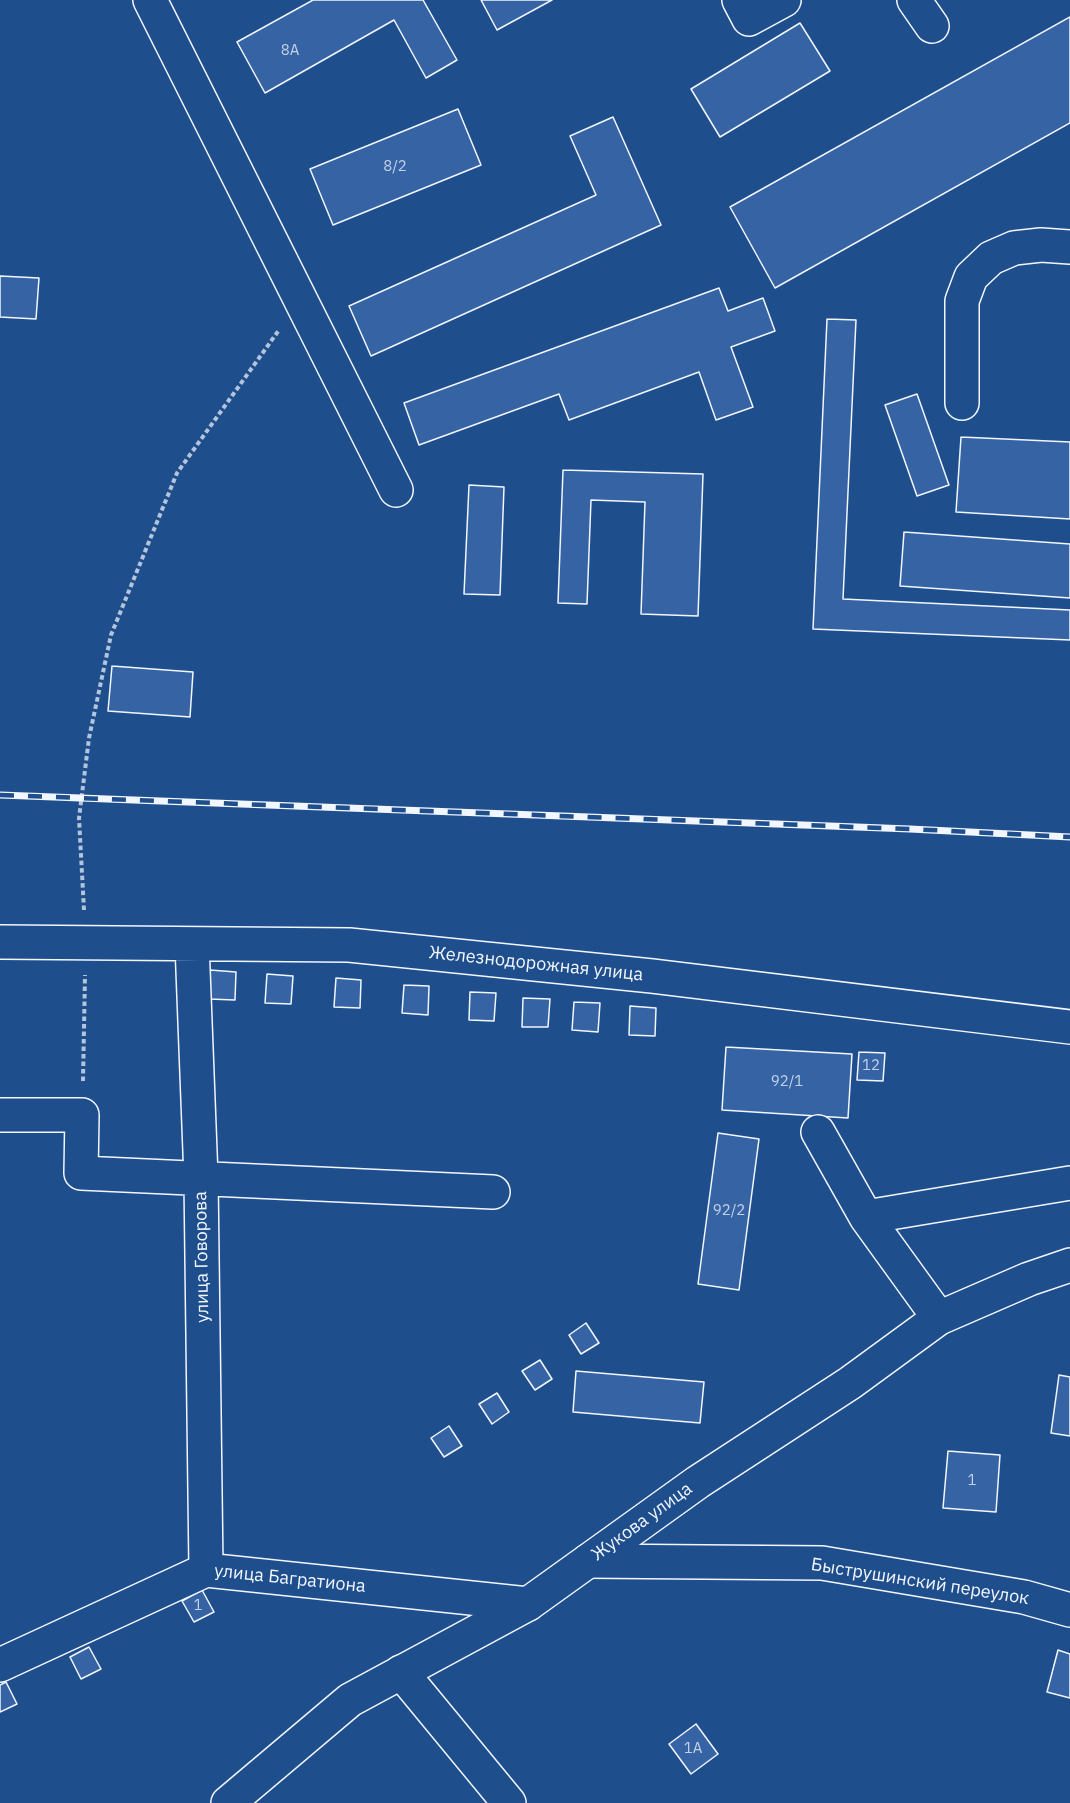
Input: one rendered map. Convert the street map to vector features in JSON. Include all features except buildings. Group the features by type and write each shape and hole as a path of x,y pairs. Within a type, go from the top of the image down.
{"street":[{"path":"150,0 396,490"},
{"path":"739,0 749,19 784,0"},
{"path":"962,403 962,301 971,277 990,258 1014,248 1041,245 1070,247"},
{"name":"Железнодорожная улица","path":"0,942 349,945 652,976 1070,1027"},
{"name":"улица Говорова","path":"192,944 201,1178 206,1570"},
{"path":"0,1115 82,1115 81,1173 493,1192"},
{"path":"818,1132 866,1216 939,1318"},
{"path":"866,1216 1070,1183"},
{"name":"Жукова улица","path":"228,1803 350,1700 528,1604 698,1482 850,1383 939,1318 1029,1279 1070,1265"},
{"name":"Быструшинский переулок","path":"588,1561 822,1563 1024,1597 1070,1610"},
{"name":"улица Багратиона","path":"0,1665 206,1570 528,1604"},
{"path":"401,1672 509,1803"}],"path":[{"path":"82,1115 86,943 79,818 89,738 111,635 177,473 300,300"}],"railway":[{"path":"0,795 1070,837"}]}
